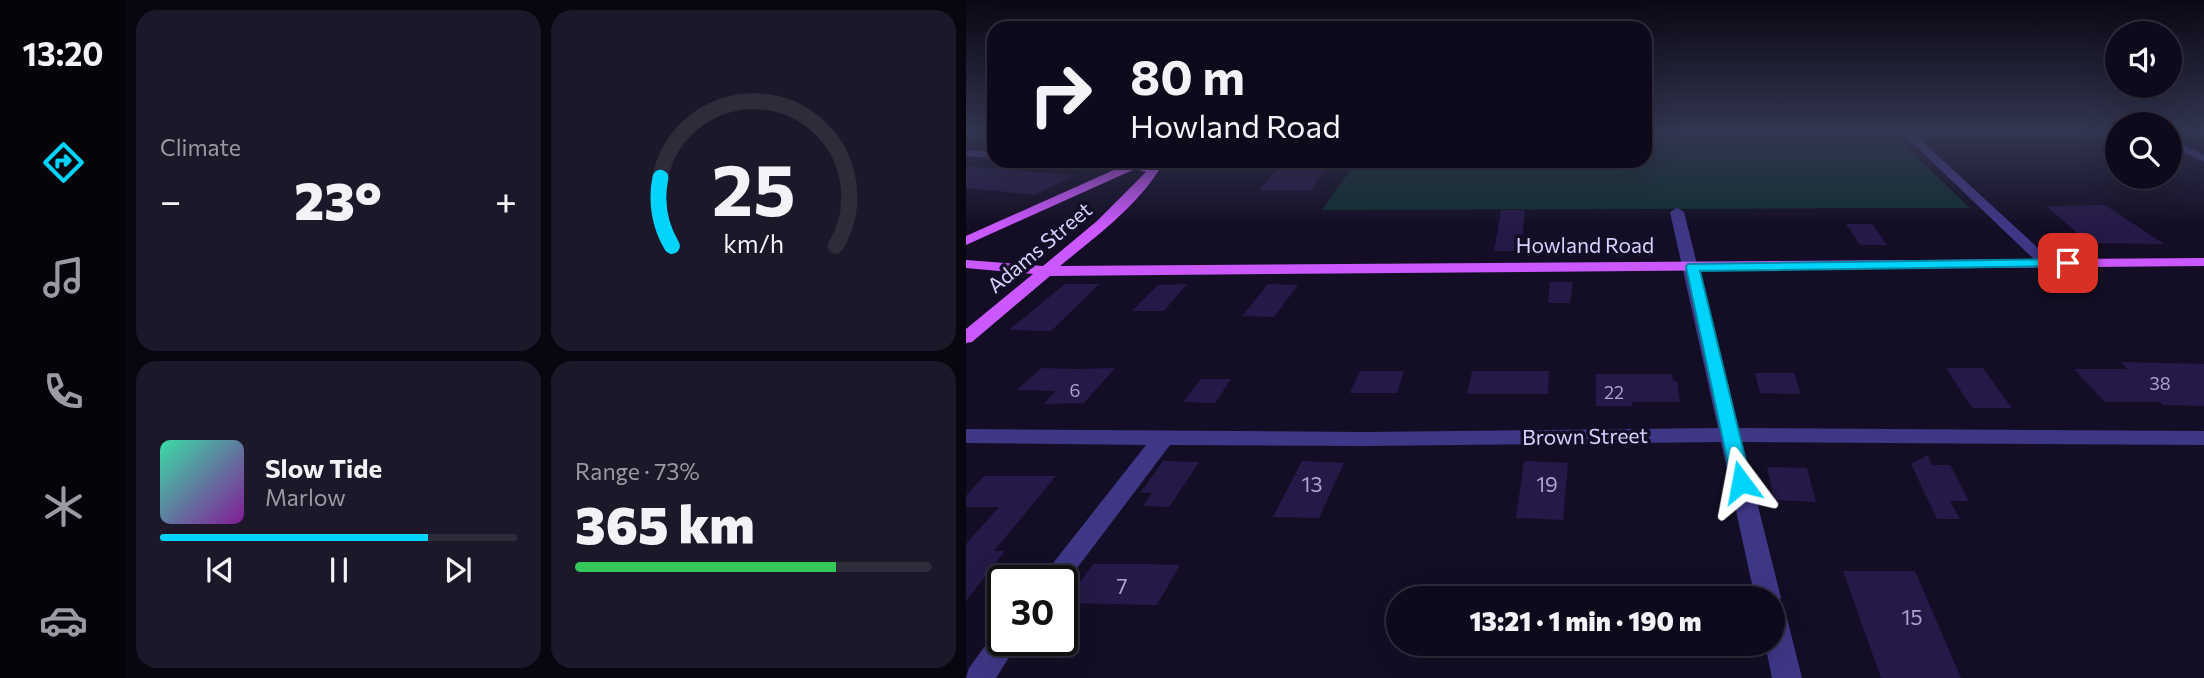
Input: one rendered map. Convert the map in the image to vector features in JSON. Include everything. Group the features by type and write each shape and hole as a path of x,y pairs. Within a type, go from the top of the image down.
{"main road":[{"path":"966,241 1128,168"},
{"name":"Adams Street","path":"966,338 1123,205 1153,170 1149,168"},
{"name":"Howland Road","path":"966,264 1047,271 2204,262"}],"street":[{"path":"1940,164 2046,263"},
{"path":"1677,212 1765,586"},
{"name":"Brown Street","path":"966,436 1364,439 1730,435 2204,439"},
{"path":"1064,565 1165,436"},
{"path":"979,678 995,656"},
{"path":"1782,656 1787,678"}],"green space":[{"path":"1652,164 1924,164 1970,208 1322,210 1352,168 1652,168"}],"building":[{"path":"966,166 1075,175 1035,195 966,188"},
{"path":"1278,168 1327,168 1310,191 1259,190"},
{"path":"2105,205 2164,244 2089,243 2046,206"},
{"path":"1501,210 1525,210 1521,251 1494,251"},
{"path":"1846,224 1872,224 1887,245 1860,245"},
{"path":"1550,282 1573,282 1570,303 1548,303"},
{"path":"1065,284 1099,284 1051,331 1009,330"},
{"path":"1187,284 1164,311 1132,311 1158,285"},
{"path":"1268,284 1298,285 1274,317 1242,316"},
{"path":"2121,362 2204,364 2204,406 2163,405 2160,402 2105,402 2074,369 2127,369"},
{"path":"1042,368 1115,368 1084,403 1044,404 1055,391 1017,390"},
{"path":"1946,368 1983,368 2012,408 1972,408"},
{"path":"1360,371 1404,371 1397,393 1350,393"},
{"path":"1472,371 1549,371 1548,394 1467,394"},
{"path":"1755,373 1794,373 1801,394 1760,393"},
{"path":"1596,374 1672,374 1673,381 1677,381 1680,402 1632,402 1633,406 1596,406"},
{"path":"1201,379 1231,379 1215,403 1183,402"},
{"path":"1928,455 1932,465 1950,465 1969,501 1950,501 1960,519 1937,519 1911,464"},
{"path":"1163,461 1199,462 1169,507 1143,506 1152,493 1140,493"},
{"path":"1302,461 1344,463 1319,518 1273,517"},
{"path":"1524,461 1568,463 1563,520 1516,518"},
{"path":"1767,467 1807,468 1816,502 1774,500"},
{"path":"984,476 1056,476 994,551 1005,551 994,565 987,565 987,574 966,601 966,544 999,507 966,507 966,496"},
{"path":"1093,564 1180,565 1157,605 1078,603 1078,585"},
{"path":"1843,571 1915,571 1961,678 1881,678"}],"route":[{"path":"1741,482 1692,267 2068,263"}]}
